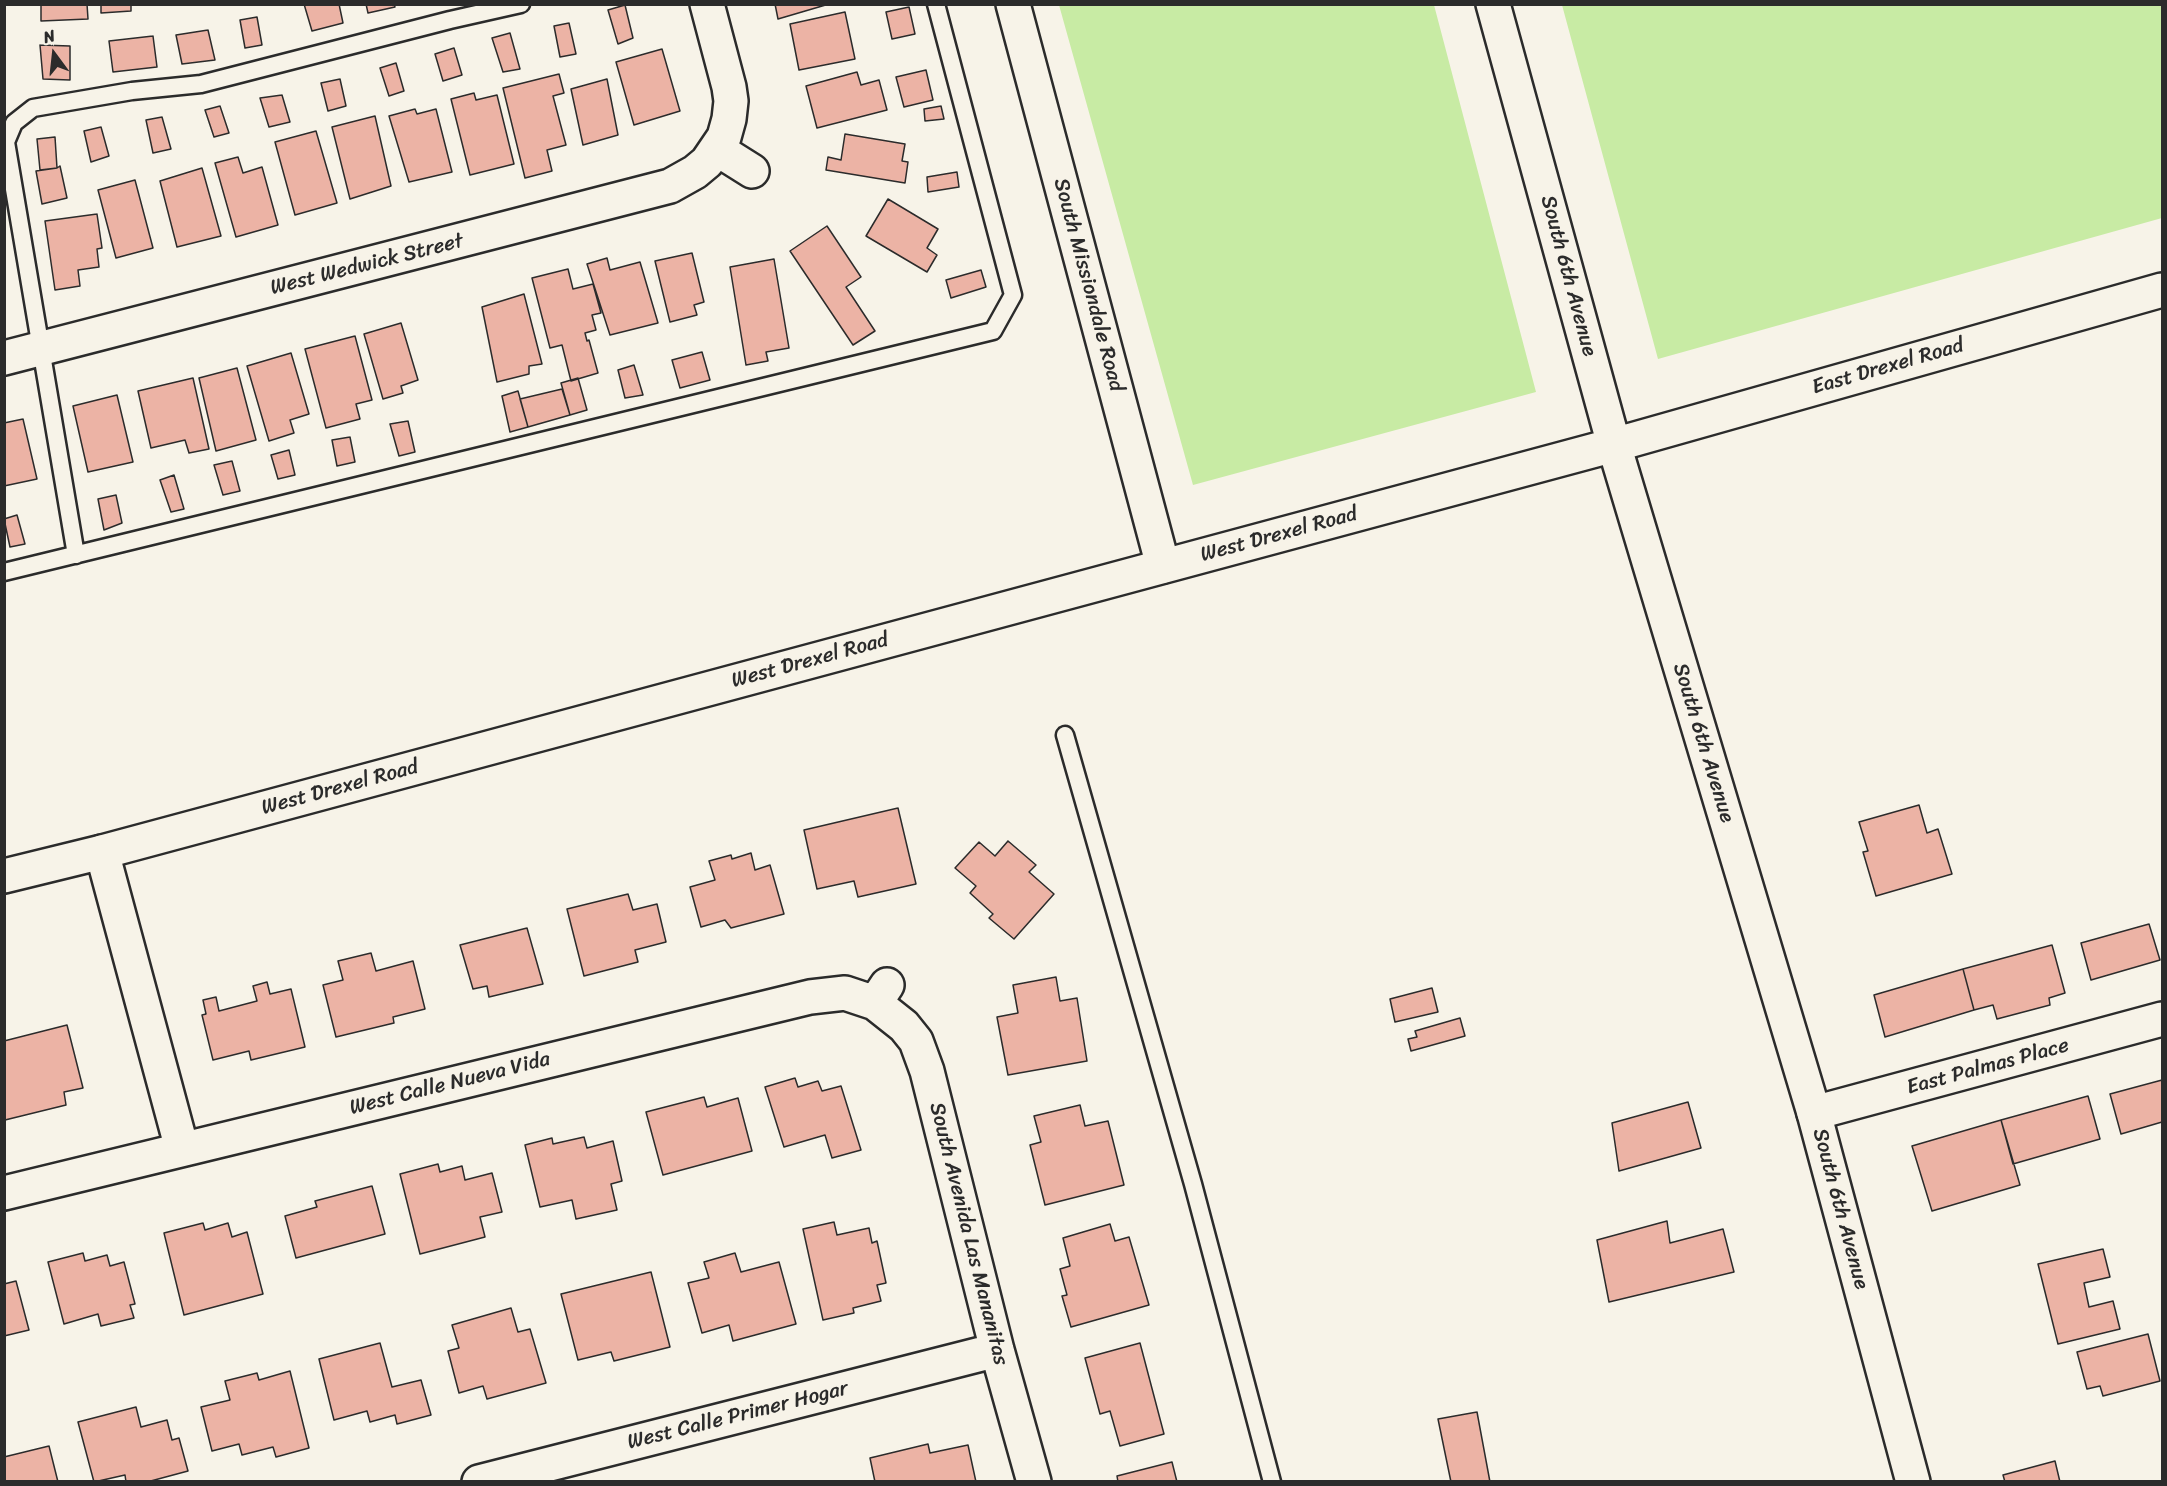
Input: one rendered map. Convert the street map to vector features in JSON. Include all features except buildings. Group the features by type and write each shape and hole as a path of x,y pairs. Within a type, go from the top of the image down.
{"street":[{"path":"707,4 732,101 726,128 717,149 752,171"},
{"name":"South Missiondale Road","path":"1013,4 1163,566"},
{"name":"South 6th Avenue","path":"1493,4 1614,445 1814,1113 1913,1482"},
{"name":"West Wedwick Street","path":"4,358 670,186 694,172 717,149"},
{"name":"East Drexel Road","path":"1614,445 2163,290"},
{"name":"West Drexel Road","path":"4,876 102,852 1614,445"},
{"path":"102,852 183,1149"},
{"name":"West Calle Nueva Vida","path":"4,1193 810,997 845,993 881,994"},
{"name":"South Avenida Las Mananitas","path":"881,994 916,1041 927,1071 997,1350 1034,1482"},
{"name":"East Palmas Place","path":"1814,1113 2163,1019"},
{"name":"West Calle Primer Hogar","path":"479,1482 997,1350"}],"lane":[{"path":"76,555 6,142 14,123 33,108 132,91 201,84 521,4"},
{"path":"4,572 993,331 1013,295 936,4"},
{"path":"1065,735 1193,1184 1272,1482"}],"green space":[{"path":"1059,5 1434,5 1536,392 1193,485"},
{"path":"1562,5 2162,5 2162,218 1658,359"}]}
